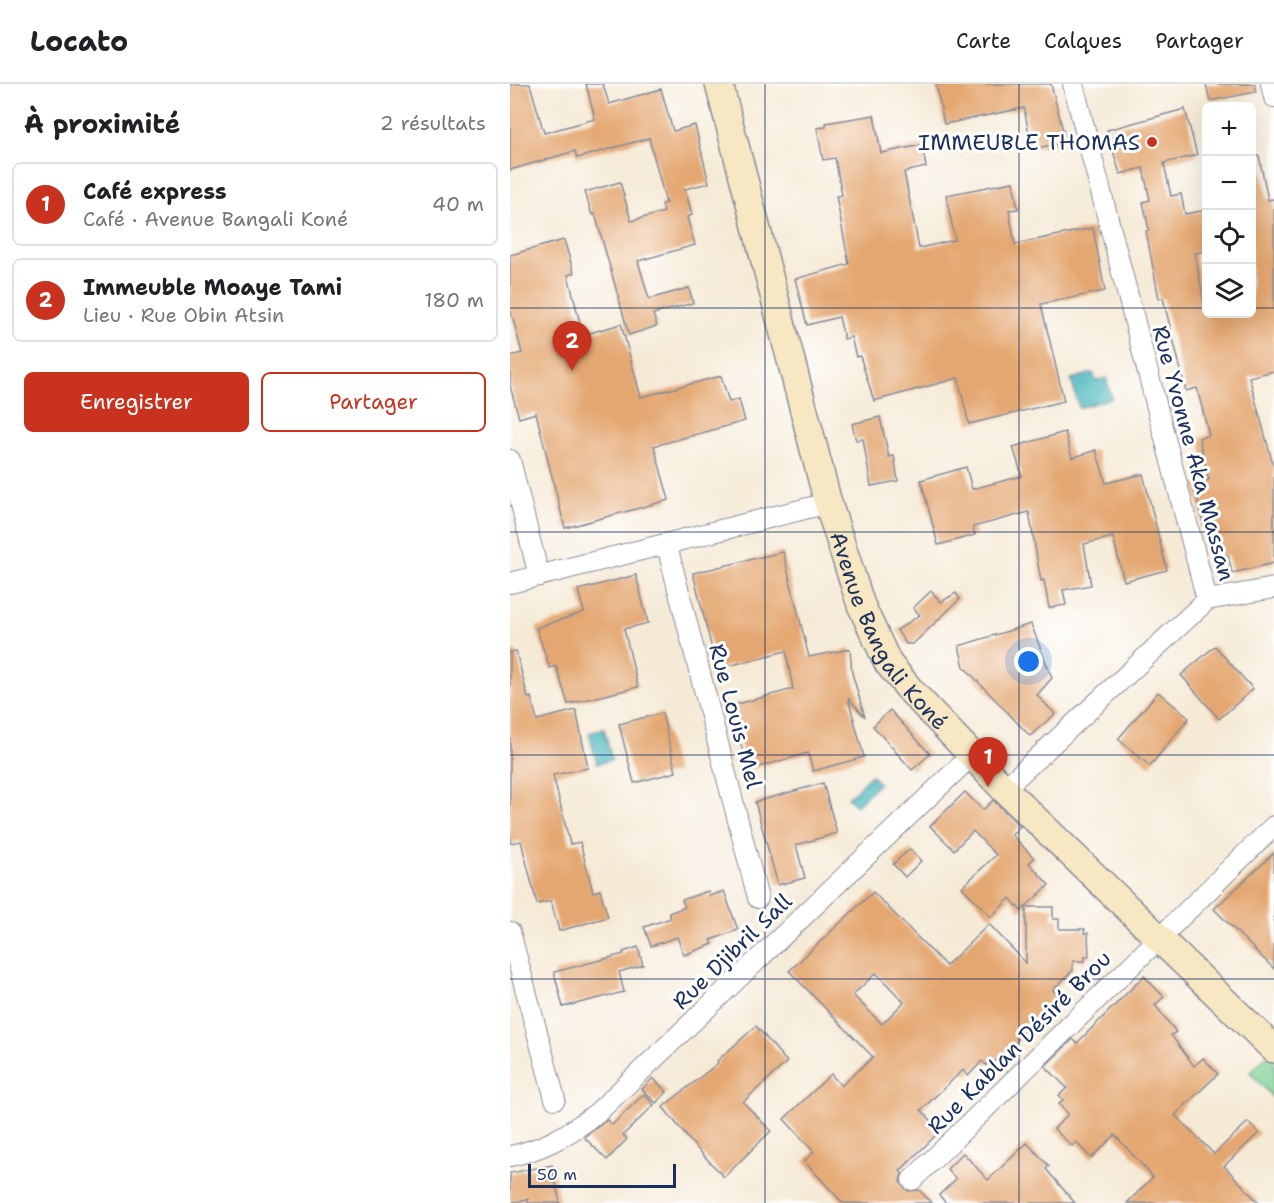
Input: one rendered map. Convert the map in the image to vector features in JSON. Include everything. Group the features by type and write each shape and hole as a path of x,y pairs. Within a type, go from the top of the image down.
{"street":[{"name":"Avenue Bangali Koné","path":"719,84 828,503 861,605 888,663 971,756 1274,1049"},
{"name":"Rue Yvonne Aka Massan","path":"1004,789 1207,600 1072,84"},
{"path":"1271,84 1274,97"},
{"path":"510,460 539,576"},
{"path":"510,583 667,546 828,503"},
{"name":"Rue Louis Mel","path":"667,546 758,898"},
{"path":"1207,600 1274,588"},
{"name":"Rue Djibril Sall","path":"510,1156 533,1151 565,1138 597,1113 971,756"},
{"name":"Rue Kablan Désiré Brou","path":"912,1180 1274,826"},
{"path":"510,932 555,1099"}],"green space":[{"path":"1274,1049 1274,1099 1250,1072"}],"water":[{"path":"1093,373 1096,381 1106,378 1112,398 1079,408 1071,379"},
{"path":"604,729 612,760 597,764 589,733"},
{"path":"871,775 879,783 856,806 848,798"}],"building":[{"path":"510,84 530,84 544,133 595,119 586,84 603,84 609,104 661,89 673,131 695,125 709,183 685,189 692,215 687,217 695,245 638,261 649,299 689,288 693,303 653,314 657,326 629,335 595,214 592,215 585,192 620,182 631,221 664,212 662,204 666,203 649,138 577,158 575,151 510,170"},
{"path":"936,84 1051,84 1066,142 1032,149 1024,108 944,124"},
{"path":"1206,84 1255,84 1256,92 1210,101"},
{"path":"1185,109 1197,155 1164,163 1171,196 1181,194 1185,214 1202,211 1202,252 1195,253 1202,292 1202,318 1256,318 1256,156 1259,156 1268,200 1274,199 1274,371 1249,377 1274,468 1274,563 1232,573 1228,555 1220,557 1212,526 1204,528 1194,484 1209,480 1199,438 1209,435 1197,388 1186,391 1163,298 1159,299 1146,231 1149,230 1143,202 1150,200 1143,168 1120,174 1107,130"},
{"path":"874,115 881,153 922,145 926,167 904,172 919,248 955,240 946,195 1013,182 1018,209 1009,210 1015,244 1093,228 1105,291 1041,304 1064,401 969,424 958,378 874,401 860,356 856,357 851,337 844,339 839,317 807,325 795,279 849,264 836,196 842,195 835,158 823,160 817,128 826,127 826,123"},
{"path":"564,240 574,273 568,275 583,335 621,324 641,397 721,376 729,402 739,399 745,421 654,446 669,500 565,528 536,413 519,418 510,386 510,356 522,353 510,308 510,255"},
{"path":"880,417 889,457 894,456 898,481 871,486 863,439 856,440 852,424"},
{"path":"1065,432 1072,458 1096,450 1106,483 1143,474 1167,570 1124,581 1113,537 1084,544 1091,585 1063,590 1066,605 1049,608 1044,580 1041,581 1029,512 973,527 975,535 938,545 921,480 966,467 972,489 1022,476 1013,447"},
{"path":"783,552 809,657 850,649 852,673 865,717 848,698 864,757 813,771 808,753 748,770 730,706 793,689 786,651 717,669 693,573"},
{"path":"636,575 648,623 624,629 638,687 568,704 556,666 550,668 536,628 584,612 578,590"},
{"path":"931,591 941,602 956,593 960,599 913,644 906,644 897,630 920,615 913,608"},
{"path":"1031,624 1052,678 1037,695 1055,714 1030,736 964,667 959,646"},
{"path":"1215,646 1253,689 1219,719 1181,675"},
{"path":"516,651 528,698 531,697 537,720 576,710 588,768 553,775 570,844 580,842 593,892 600,890 608,917 559,931 551,901 537,904 521,841 510,843 510,652"},
{"path":"1158,692 1189,718 1150,766 1118,739"},
{"path":"890,710 930,754 912,770 873,726"},
{"path":"662,713 676,772 634,783 619,724"},
{"path":"823,783 837,833 796,845 805,878 778,885 755,802"},
{"path":"965,792 983,810 993,800 1020,826 1012,835 1034,858 1029,863 1049,885 1021,911 1010,898 991,917 962,887 996,855 973,831 954,850 930,826"},
{"path":"910,849 921,861 905,877 893,864"},
{"path":"1274,853 1274,969 1214,909"},
{"path":"708,891 710,896 724,891 738,930 711,940 713,944 684,955 677,937 651,946 644,927 671,918 669,913 685,907 682,900"},
{"path":"873,892 946,966 989,924 1026,963 1026,907 1053,907 1053,919 1059,919 1059,929 1085,929 1084,933 1088,933 1089,957 1085,957 1085,961 1073,961 1073,970 1053,990 1061,999 992,1064 989,1061 986,1065 982,1061 968,1076 963,1070 921,1110 941,1130 900,1171 902,1173 900,1182 908,1191 919,1190 932,1203 843,1203 804,1161 814,1152 784,1119 831,1074 841,1086 873,1057 789,971","holes":["876,973 904,1002 882,1024 853,995"]},
{"path":"638,947 643,965 619,972 624,992 563,1007 554,972 624,954 623,952"},
{"path":"1144,976 1164,997 1155,1005 1176,1032 1171,1035 1194,1066 1203,1058 1218,1074 1175,1115 1214,1154 1248,1122 1259,1133 1224,1166 1259,1203 1127,1203 1153,1177 1115,1135 1091,1158 1076,1142 1072,1146 1054,1129 1068,1114 1059,1104 1063,1100 1059,1095 1067,1088 1045,1066 1073,1039 1077,1043"},
{"path":"756,1026 787,1062 743,1102 771,1131 724,1177 691,1142 663,1107 718,1063 717,1061"},
{"path":"653,1078 667,1092 656,1103 642,1089"},
{"path":"644,1094 654,1105 623,1135 627,1139 607,1160 584,1137 607,1120 612,1125"},
{"path":"1027,1143 1049,1166 1046,1169 1075,1203 946,1203 939,1195 956,1179 947,1169 963,1153 988,1180"},
{"path":"552,1165 560,1203 528,1203 528,1199 510,1203 510,1173"}],"place":[{"name":"IMMEUBLE THOMAS","path":"1152,142"},
{"name":"Immeuble Moaye Tami","path":"572,371"},
{"name":"Café express","path":"988,787"}]}
